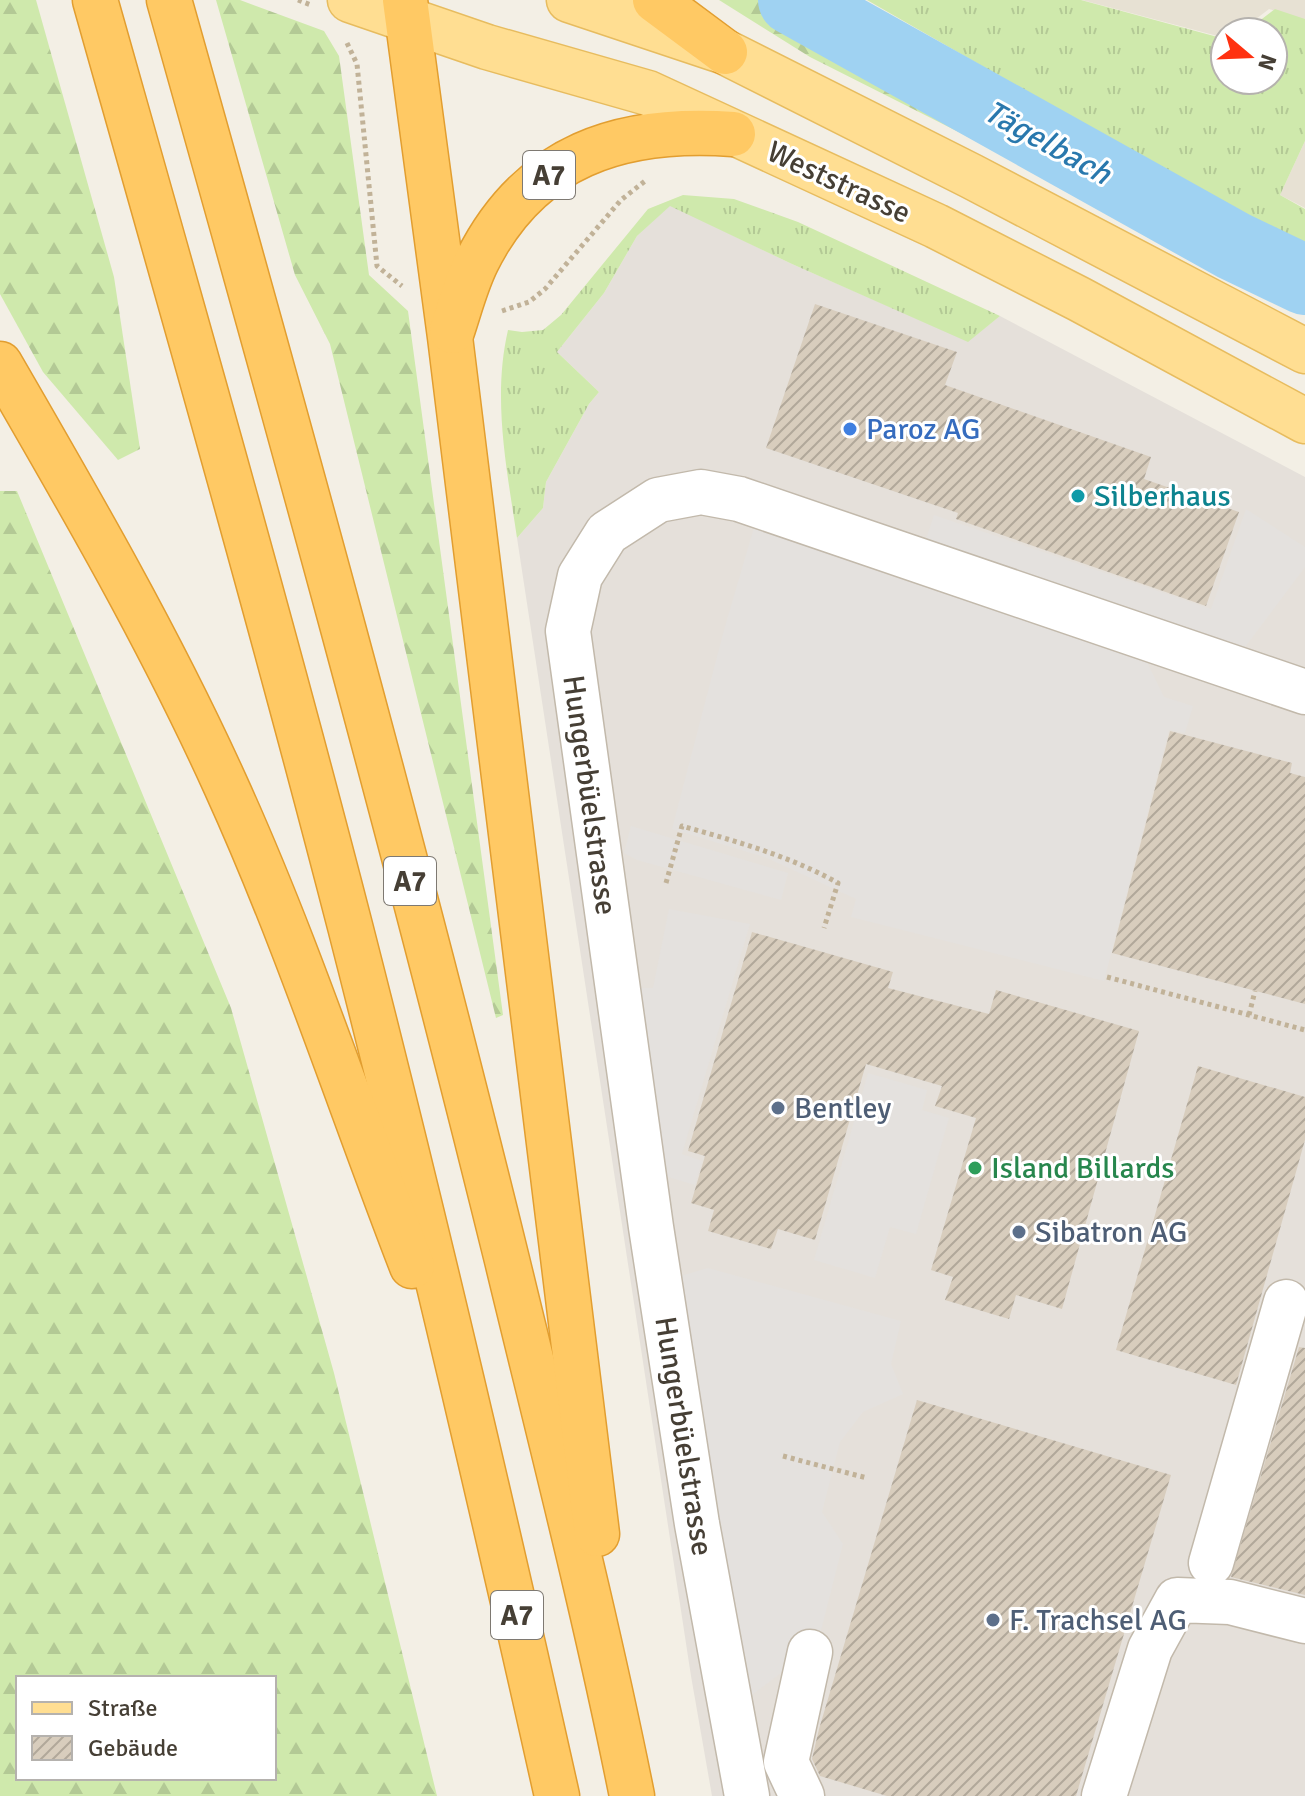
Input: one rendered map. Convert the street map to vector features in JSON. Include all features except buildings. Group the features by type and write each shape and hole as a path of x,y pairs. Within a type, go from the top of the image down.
{"highway":[{"name":"A7","path":"95,0 337,877 477,1434 557,1796"},
{"name":"A7","path":"169,0 312,510 417,907 549,1432 629,1782"},
{"path":"655,0 725,52"},
{"name":"A7","path":"406,10 450,337 629,1782"},
{"name":"A7","path":"450,337 477,261 493,234 530,189 550,174 592,150 637,136 672,132 733,134"},
{"name":"A7","path":"0,364 139,611 226,786 290,939 477,1434"}],"main road":[{"name":"Weststrasse","path":"569,0 725,52 971,176 1305,351"},
{"name":"Weststrasse","path":"335,12 406,10 487,47 648,93 936,226 1092,305 1305,421"}],"street":[{"name":"Hungerbüelstrasse","path":"747,1796 702,1499 651,1227 568,631 580,576 607,533 658,500 701,492 739,499 1305,692"},
{"path":"1211,1563 1286,1302"},
{"path":"1104,1796 1150,1649 1177,1600 1230,1602 1305,1621"},
{"path":"802,1796 786,1762 810,1652"}],"path":[{"path":"298,0 335,12 357,64 377,266 409,292"},
{"path":"502,311 529,302 545,289 621,200 648,179"},
{"path":"666,883 682,826 722,837 813,869 838,883 824,928"},
{"path":"1107,977 1305,1030"},
{"path":"1249,1015 1255,991"},
{"path":"783,1456 867,1478"}],"shaded area":[{"path":"1082,0 1305,0 1305,20 1269,9 1260,16 1209,16 1209,34"},
{"path":"1305,141 1305,208 1280,195"},
{"path":"670,205 792,264 968,341 1000,316 1305,477 1305,1796 712,1796 517,538 543,508 546,482 589,404 599,392 557,352 604,293 637,236"},
{"path":"1246,509 1305,547 1305,567 1242,651 924,545 934,515 1211,609"},
{"path":"755,524 1144,656 1164,697 1193,706 1185,733 1169,730 1104,981 851,917 856,899 767,858 672,829"},
{"path":"631,826 788,873 781,900 637,860 624,853"},
{"path":"669,909 750,924 682,1154 702,1161 695,1185 665,1176 639,988 653,988"},
{"path":"868,1073 927,1090 922,1110 949,1118 916,1234 890,1227 875,1278 814,1260"},
{"path":"708,1268 901,1321 891,1364 903,1394 863,1412 840,1442 822,1512 843,1544 817,1646 745,1700 677,1277"}],"green space":[{"path":"0,0 36,0 114,277 140,449 118,460 43,372 0,294"},
{"path":"216,0 240,0 324,31 339,56 369,275 408,311 503,1015 496,1018 330,344 295,275"},
{"path":"719,0 861,0 1069,121 1247,219 1305,247 1305,307 810,57"},
{"path":"867,0 1081,0 1209,35 1209,96 1289,96 1289,16 1266,16 1275,9 1305,19 1305,141 1280,195 1305,209 1305,245 1248,219"},
{"path":"683,195 734,199 798,222 1000,316 968,342 670,206 637,236 604,293 557,352 599,392 589,404 546,482 543,508 517,538 501,408 503,356 508,330 543,330 561,315 648,209"},
{"path":"0,491 17,491 231,1008 334,1373 437,1796 0,1796"}],"waterway":[{"name":"Tägelbach","path":"793,0 1234,246 1305,280"}],"place":[{"name":"Paroz AG","path":"850,429"},
{"name":"Silberhaus","path":"1078,496"},
{"name":"Bentley","path":"778,1108"},
{"name":"Island Billards","path":"975,1168"},
{"name":"Sibatron AG","path":"1019,1232"},
{"name":"F. Trachsel AG","path":"993,1620"}]}
